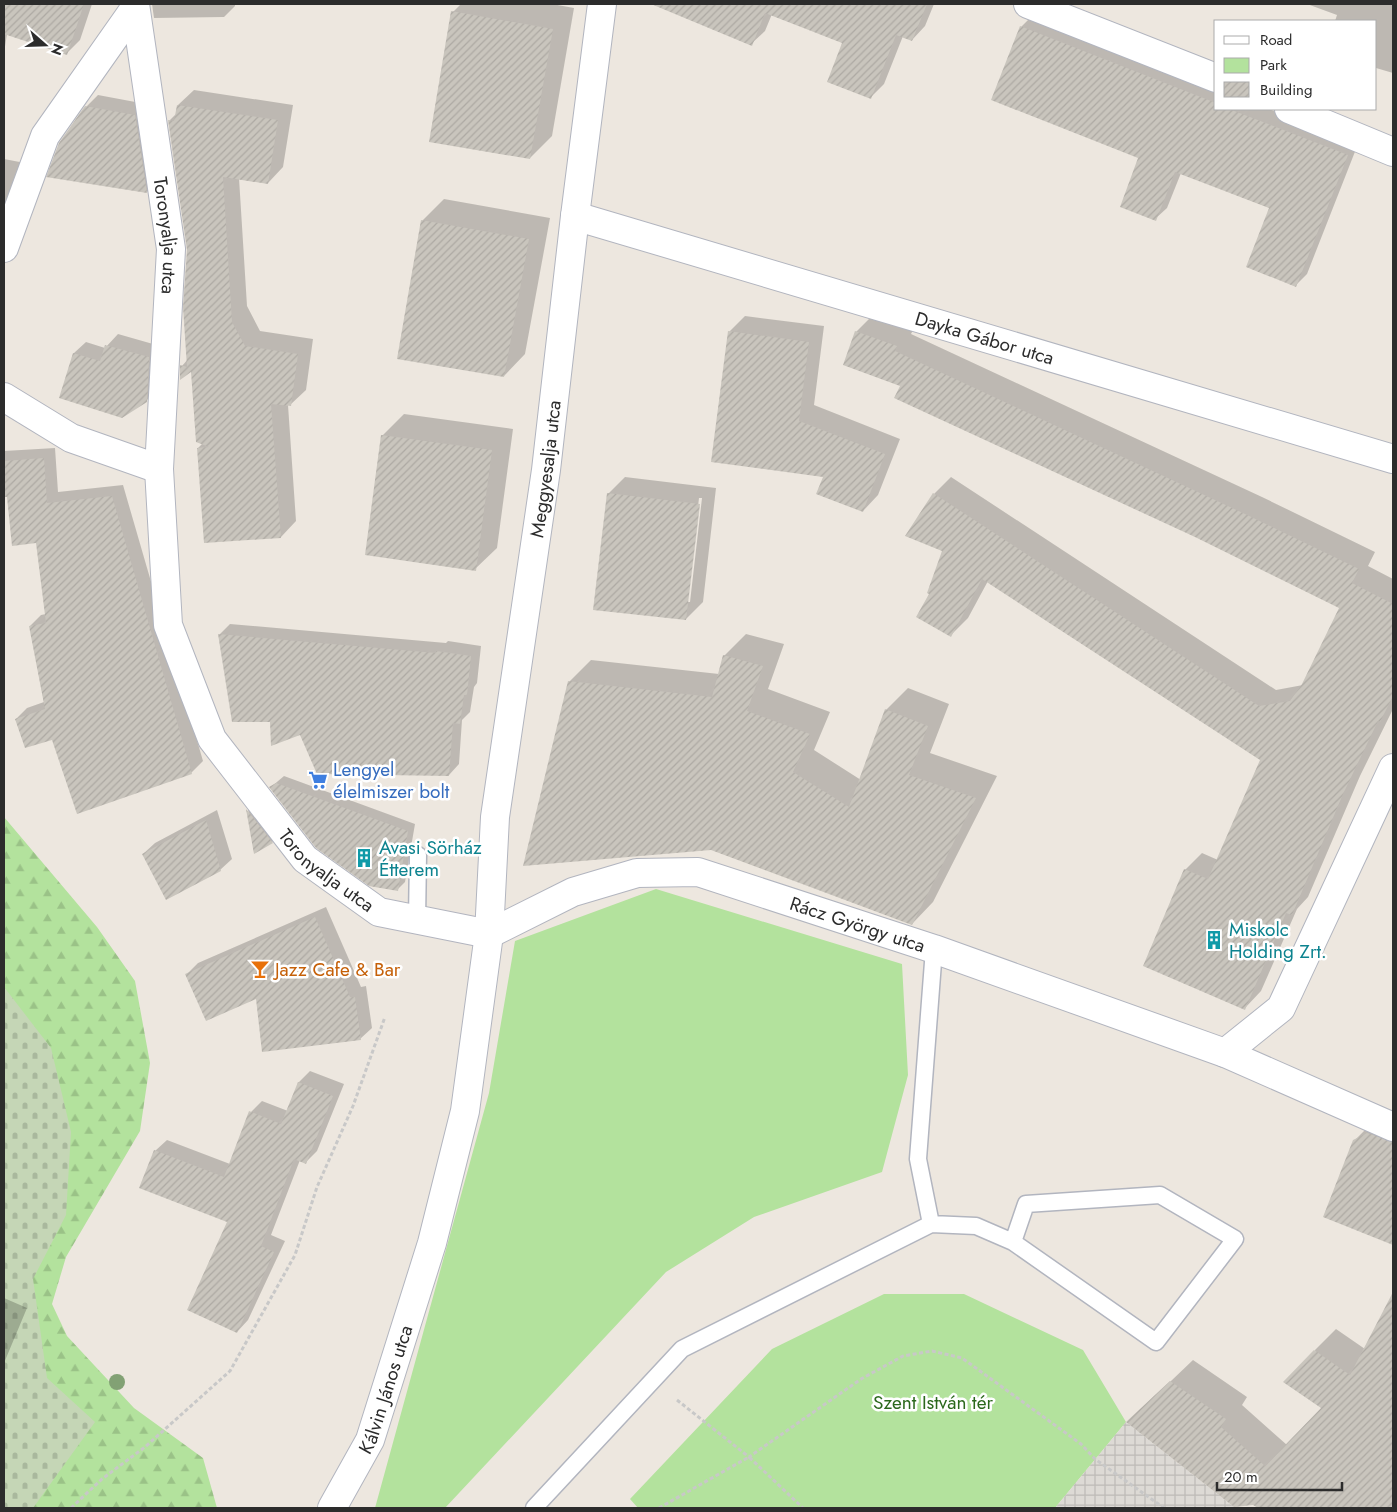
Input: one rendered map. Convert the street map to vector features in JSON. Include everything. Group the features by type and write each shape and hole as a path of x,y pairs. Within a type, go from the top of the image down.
{"street":[{"name":"Meggyesalja utca","path":"489,934 496,816 546,470 602,4"},
{"path":"1028,4 1214,77"},
{"path":"4,248 45,136 135,6"},
{"name":"Toronyalja utca","path":"135,6 171,249 159,469 168,625 212,739 304,859 379,912 489,934"},
{"path":"1291,110 1393,152"},
{"name":"Dayka Gábor utca","path":"576,216 1393,459"},
{"path":"4,397 71,438 159,469"},
{"path":"1225,1054 1281,1008 1393,768"},
{"name":"Rácz György utca","path":"489,934 582,889 637,874 698,872 934,949 1225,1054 1393,1127"},
{"name":"Kálvin János utca","path":"332,1508 370,1440 432,1243 465,1111 489,934"}],"lane":[{"path":"417,920 418,856"},
{"path":"931,1224 918,1159 934,949"},
{"path":"534,1508 682,1349 931,1224 976,1226 1013,1242 1156,1342 1235,1239 1160,1195 1026,1204 1013,1242"}],"path":[{"path":"71,1508 102,1479 145,1447 230,1371 295,1255 317,1187 353,1106 385,1017"},
{"path":"659,1508 749,1457 861,1378 903,1356 932,1351 962,1358 1081,1444 1094,1458 1164,1508"},
{"path":"653,1380 749,1457 803,1508"}],"green space":[{"path":"4,817 97,927 135,981 150,1063 140,1131 66,1257 52,1304 67,1336 134,1408 203,1458 217,1508 4,1508"},
{"path":"656,889 902,964 908,1075 882,1172 754,1217 666,1272 445,1508 375,1508 489,1093 515,941"},
{"path":"4,987 51,1048 71,1132 66,1215 33,1279 47,1378 95,1422 33,1508 4,1508"},
{"name":"Szent István tér","path":"884,1294 964,1294 1083,1350 1126,1422 1055,1508 638,1508 630,1499 772,1349"}],"shaded area":[{"path":"1126,1422 1234,1507 1235,1508 1055,1508"}],"building":[{"path":"4,4 84,4 67,55 4,34"},
{"path":"651,4 927,4 912,41 896,35 871,99 827,82 842,43 765,13 752,46"},
{"path":"451,11 553,29 530,159 429,142"},
{"path":"1020,26 1214,102 1214,110 1232,110 1348,155 1296,287 1246,267 1269,208 1175,172 1156,221 1120,207 1138,158 991,100"},
{"path":"177,105 278,120 268,184 223,177 232,322 245,346 298,354 291,406 271,404 281,538 204,543 197,448 209,447 196,442 191,372 180,380 180,365 187,367 183,307 187,250 168,120 174,121"},
{"path":"85,106 135,115 147,193 46,177 59,143"},
{"path":"421,220 529,239 504,377 397,359"},
{"path":"728,331 809,342 799,421 885,454 863,512 816,494 823,477 711,462"},
{"path":"855,331 897,346 895,351 1359,569 1352,583 1393,604 1393,696 1380,722 1378,721 1343,794 1292,915 1286,913 1245,1010 1143,966 1184,869 1208,879 1260,760 982,579 951,637 916,617 929,594 927,593 942,551 905,536 933,493 1259,706 1290,701 1302,684 1339,608 1195,537 894,398 900,386 843,365"},
{"path":"105,345 149,357 147,402 122,418 59,398 73,353 100,361"},
{"path":"381,435 492,450 476,571 365,555"},
{"path":"44,458 47,503 112,496 192,774 77,814 52,740 25,748 15,719 45,709 29,626 46,623 36,543 12,546 7,497 4,497 4,461"},
{"path":"607,493 700,504 686,620 593,610"},
{"path":"218,634 436,653 436,651 471,656 467,695 464,695 460,724 453,723 449,776 317,774 300,735 271,746 270,722 232,722"},
{"path":"723,655 763,666 747,711 810,734 793,772 849,807 885,709 928,726 909,775 976,798 912,925 711,850 523,866 568,681 712,697"},
{"name":"Avasi Sörház Étterem","path":"276,783 408,831 398,891 369,886 316,848 269,787"},
{"path":"246,809 273,843 254,854"},
{"path":"206,820 221,871 166,900 142,854"},
{"path":"315,917 350,997 355,997 361,1040 262,1052 256,999 206,1021 185,974"},
{"path":"298,1082 333,1096 306,1164 294,1159 261,1246 274,1252 237,1333 187,1310 227,1222 139,1188 154,1150 224,1177 249,1111 281,1124"},
{"path":"1367,1133 1393,1142 1393,1245 1323,1217 1353,1140"},
{"path":"1393,1292 1393,1508 1258,1508 1253,1505 1234,1507 1126,1422 1170,1381 1226,1419 1221,1427 1265,1466 1321,1408 1283,1382 1314,1350 1350,1375"}],"place":[{"name":"Lengyel élelmiszer bolt","path":"318,780"},
{"name":"Avasi Sörház Étterem","path":"364,858"},
{"name":"Miskolc Holding Zrt.","path":"1214,940"},
{"name":"Jazz Cafe & Bar","path":"260,969"}]}
